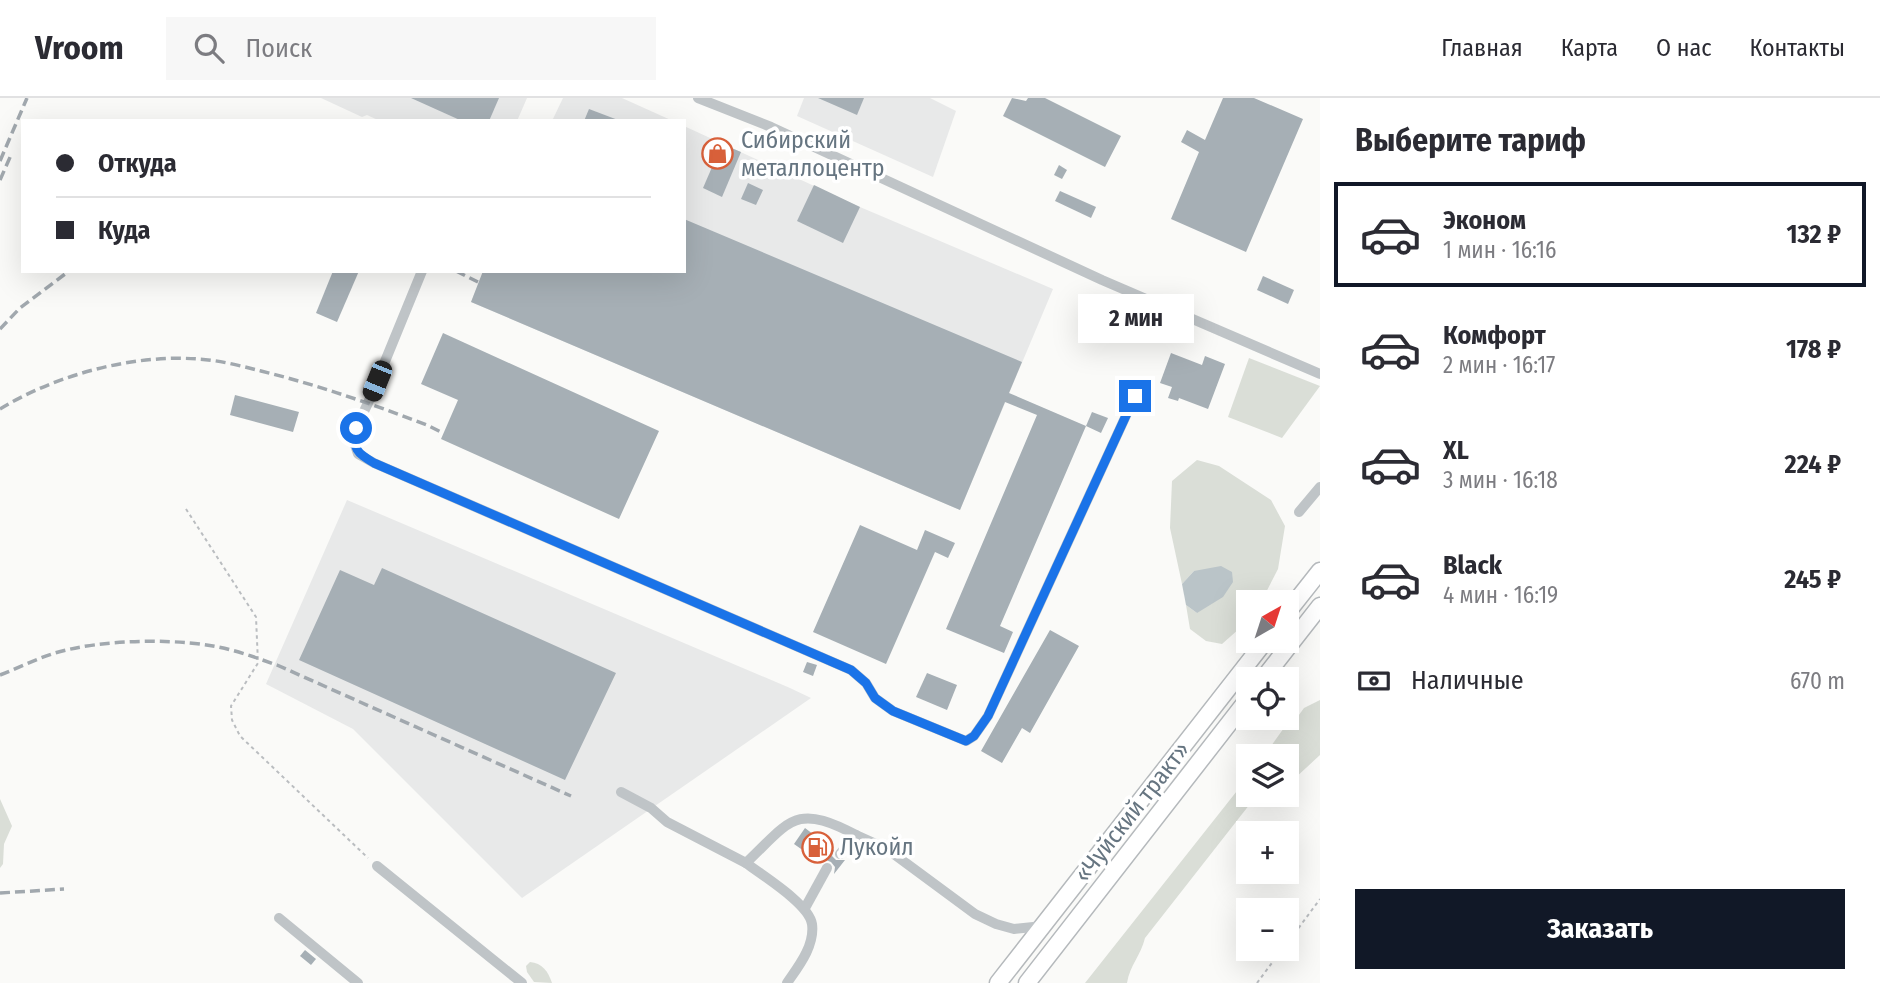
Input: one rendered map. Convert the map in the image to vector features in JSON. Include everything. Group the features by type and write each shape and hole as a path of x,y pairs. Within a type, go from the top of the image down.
{"highway":[{"path":"1299,598 1320,571"},
{"path":"1273,667 1320,607"},
{"name":"«Чуйский тракт»","path":"998,983 1256,653"},
{"name":"«Чуйский тракт»","path":"1027,983 1236,714"}],"street":[{"path":"698,98 771,127 1102,279 1320,374"},
{"path":"421,273 356,428 354,442 358,454 851,670 866,683 875,698 893,711 966,741 974,736 988,716 1135,396"},
{"path":"1299,512 1320,487"},
{"path":"621,792 651,808 667,822 746,863 805,908 812,925 809,948 787,983"},
{"path":"746,863 789,822 813,817 830,821 887,849 975,914 996,924 1014,929 1042,926"},
{"path":"840,854 856,835"},
{"path":"377,866 522,983"},
{"path":"805,908 827,868"},
{"path":"279,918 358,983"}],"path":[{"path":"186,509 256,617 258,663 231,706 240,736 377,866"},
{"path":"1299,928 1320,900"},
{"path":"1257,983 1273,961"}],"shaded area":[{"path":"321,98 527,98 518,119 362,117"},
{"name":"Сибирский металлоцентр","path":"563,98 622,98 669,119 553,119"},
{"path":"804,98 930,98 956,111 933,177 797,116"},
{"name":"Сибирский металлоцентр","path":"686,127 860,207 1053,289 960,510 471,302 483,273 686,273"},
{"path":"1249,358 1320,386 1282,438 1228,417"},
{"path":"1197,460 1219,466 1271,500 1285,526 1278,569 1267,590 1236,590 1236,632 1222,644 1206,641 1190,629 1186,605 1197,613 1194,571 1182,584 1170,528 1172,481"},
{"path":"347,500 811,698 522,898 353,729 266,684"},
{"path":"1221,566 1232,572 1233,582 1223,597 1197,613 1186,605 1182,584 1194,571"},
{"path":"1320,700 1320,755 1299,774 1299,744 1273,744 1282,730 1299,730 1299,715 1304,708"},
{"path":"1236,792 1236,807 1248,807 1145,938 1127,983 1085,983"},
{"path":"0,799 12,826 4,844 3,864 0,868"},
{"path":"530,962 544,968 552,983 534,982 527,972 526,966"}],"building":[{"path":"411,98 499,98 490,119 458,119"},
{"path":"818,98 864,98 857,115"},
{"path":"1012,98 1026,101 1028,98 1045,98 1121,136 1105,167 1003,116"},
{"path":"1223,98 1254,98 1303,119 1246,252 1171,219 1199,152 1181,142 1187,130 1205,140"},
{"path":"589,109 615,119 585,119"},
{"path":"722,144 741,152 722,197 703,188"},
{"path":"1059,165 1067,170 1062,179 1054,175"},
{"path":"748,183 763,190 756,205 741,199"},
{"path":"814,185 860,207 843,243 797,221"},
{"path":"1060,191 1096,207 1091,218 1055,201"},
{"name":"Сибирский металлоцентр","path":"686,220 1022,362 1009,393 1086,426 1000,626 1013,632 1004,653 946,629 1037,415 1005,402 960,510 471,302 482,273 686,273"},
{"path":"332,273 358,273 337,322 316,313"},
{"path":"1263,276 1294,290 1288,304 1257,290"},
{"path":"443,333 659,431 619,519 441,439 458,400 421,384"},
{"path":"1171,353 1202,365 1205,356 1225,364 1208,409 1179,398 1178,401 1168,398 1172,387 1160,383"},
{"path":"235,395 299,412 293,432 230,415"},
{"path":"1092,412 1108,418 1101,433 1086,426"},
{"path":"860,525 917,550 925,530 955,543 948,558 935,552 886,664 813,632"},
{"path":"382,568 616,673 565,780 299,660 340,570 374,585"},
{"path":"1050,630 1079,646 1030,733 1022,728 1002,763 981,751"},
{"path":"807,662 817,665 813,676 803,672"},
{"path":"927,673 957,685 947,710 916,697"},
{"path":"805,828 834,850 832,856 836,860 845,860 834,874 835,867 831,862 826,860 821,863 794,844"},
{"path":"305,950 316,959 311,965 300,956"}],"railway":[{"path":"0,161 27,98"},
{"path":"0,180 11,155"},
{"path":"0,329 20,308 66,273"},
{"path":"460,273 478,282"},
{"path":"0,409 45,386 95,369 147,360 198,359 303,382 345,395 443,433"},
{"path":"0,675 55,653 95,645 143,641 212,646 277,665 571,796"},
{"path":"0,893 64,889"}],"place":[{"name":"Сибирский металлоцентр","path":"718,154"},
{"name":"Лукойл","path":"817,847"}],"route":[{"path":"356,428 354,442 358,454 374,463 851,670 866,683 875,698 893,711 966,741 981,729 988,716 1135,396"}]}
